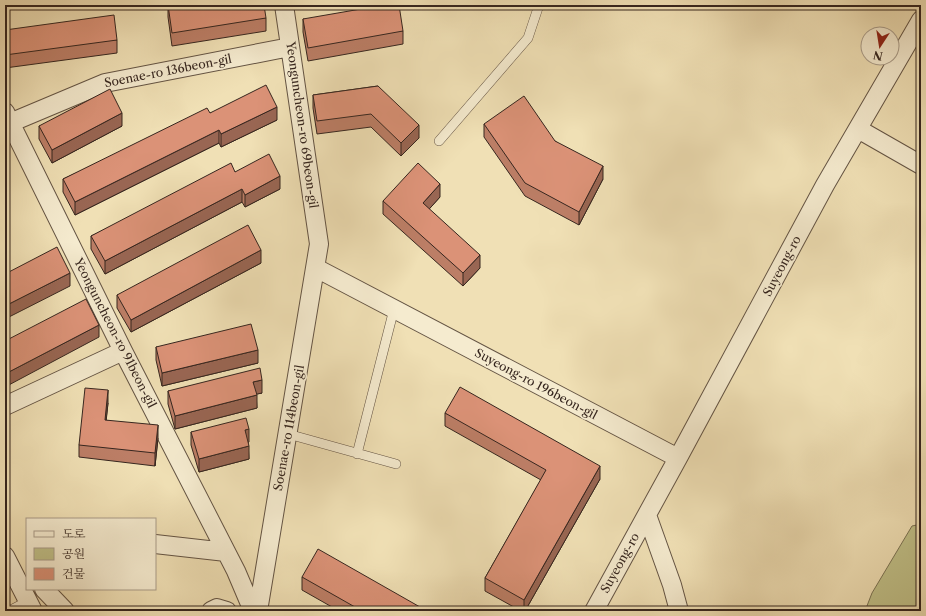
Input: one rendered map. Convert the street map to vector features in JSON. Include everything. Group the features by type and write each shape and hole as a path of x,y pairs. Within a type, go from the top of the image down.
{"street":[{"name":"Yeonguncheon-ro 69beon-gil","path":"284,5 320,244"},
{"name":"Suyeong-ro","path":"594,611 825,185 921,20"},
{"name":"Soenae-ro 136beon-gil","path":"7,120 105,82 290,47"},
{"name":"Yeonguncheon-ro 91beon-gil","path":"7,120 236,571 253,611"},
{"path":"858,129 921,165"},
{"name":"Soenae-ro 114beon-gil","path":"258,611 320,244"},
{"name":"Suyeong-ro 196beon-gil","path":"316,268 678,458"},
{"path":"5,406 123,351"},
{"name":"Suyeong-ro","path":"647,515 672,585 679,611"},
{"path":"156,544 226,552"},
{"path":"5,556 22,577 26,590"},
{"path":"26,590 31,606"},
{"path":"45,590 65,611"},
{"path":"212,611 218,608 227,611"}],"lane":[{"path":"439,141 528,38 539,5"},
{"path":"357,454 394,309"},
{"path":"288,434 396,464"},
{"path":"9,611 31,606"}],"green space":[{"path":"921,524 921,611 865,611 872,593 912,526"}],"building":[{"path":"168,5 264,5 266,18 172,33"},
{"path":"384,5 399,5 403,31 308,48 303,19"},
{"path":"114,15 117,40 5,55 5,30"},
{"path":"266,85 277,107 221,134 219,130 75,202 63,179 207,108 210,113"},
{"path":"378,86 419,125 401,143 371,114 317,121 313,95"},
{"path":"110,89 122,113 52,150 39,126"},
{"path":"524,96 555,141 603,166 579,212 525,183 484,124"},
{"path":"269,154 280,176 245,195 242,189 105,261 91,236 231,163 235,172"},
{"path":"418,163 440,184 423,203 480,255 463,273 383,201"},
{"path":"248,225 261,250 131,320 117,295"},
{"path":"57,247 70,273 5,306 5,274"},
{"path":"86,299 99,325 5,374 5,341"},
{"path":"251,324 258,350 162,373 156,347"},
{"path":"260,368 262,380 253,382 257,395 175,416 168,391"},
{"path":"460,387 600,466 524,600 485,578 546,470 445,413"},
{"path":"85,388 108,390 105,420 158,425 155,453 79,445"},
{"path":"246,418 249,429 245,430 249,446 199,459 191,432"},
{"path":"318,549 427,611 362,611 302,577"}]}
